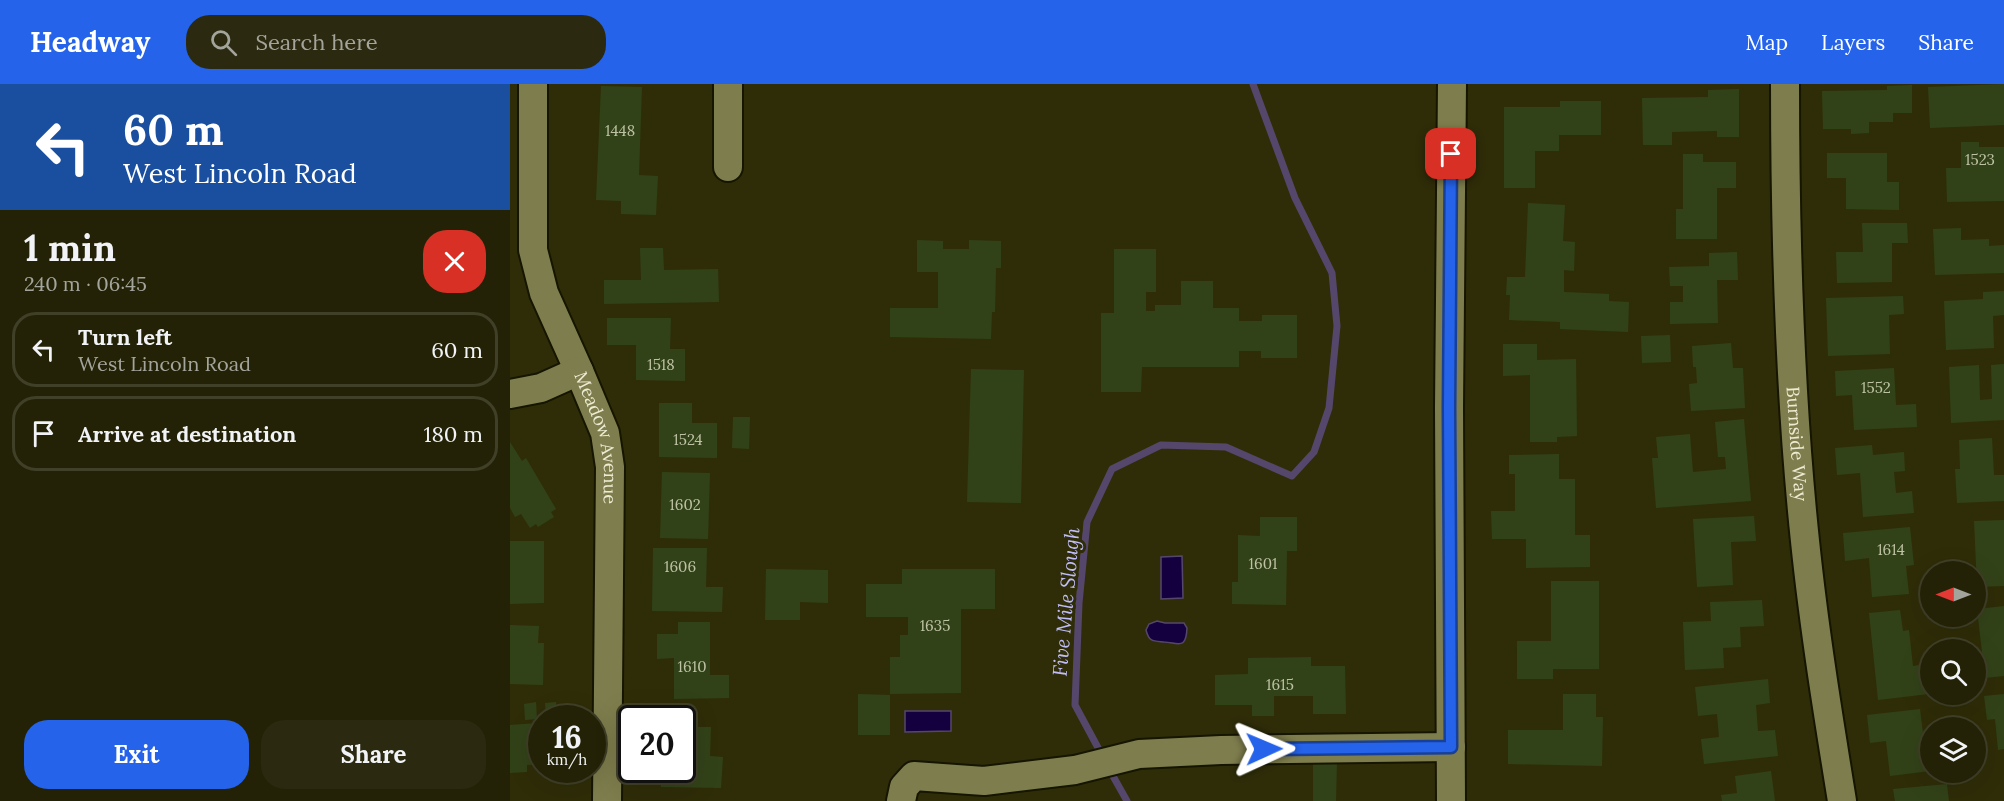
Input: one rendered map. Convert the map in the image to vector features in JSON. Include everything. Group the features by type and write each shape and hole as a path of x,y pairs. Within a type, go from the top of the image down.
{"street":[{"name":"Meadow Avenue","path":"533,84 532,250 544,293 605,434 609,467 607,801"},
{"path":"728,84 728,167"},
{"path":"1451,801 1449,408 1452,84"},
{"name":"Burnside Way","path":"1785,84 1785,201 1790,359 1811,591 1842,801"},
{"path":"510,394 541,388 579,371"},
{"path":"901,801 904,787 914,776 984,782 1075,770 1139,754 1221,750 1451,747"}],"shaded area":[{"path":"1182,556 1183,598 1161,599 1161,557"},
{"path":"1157,621 1184,623 1187,628 1185,640 1178,644 1150,639 1146,630 1149,624"},
{"path":"905,711 951,711 951,731 905,732"}],"building":[{"path":"2004,84 2004,125 1930,128 1928,87"},
{"path":"1912,85 1912,113 1893,113 1893,122 1869,122 1869,133 1851,134 1851,129 1823,129 1822,91 1887,90 1887,86"},
{"path":"601,86 642,87 639,175 658,176 656,215 621,214 621,201 596,200"},
{"path":"1739,89 1739,137 1717,137 1717,131 1672,132 1672,145 1643,145 1642,98 1708,97 1708,90"},
{"path":"1560,101 1601,101 1601,135 1559,135 1559,151 1535,151 1535,188 1504,188 1504,107 1560,107"},
{"path":"1961,142 1979,142 1979,147 2004,147 2004,201 1947,202 1946,168 1961,168"},
{"path":"1827,153 1887,153 1887,182 1899,182 1899,210 1846,209 1846,178 1827,178"},
{"path":"1683,154 1703,154 1703,162 1736,162 1736,188 1717,188 1717,239 1676,239 1676,209 1683,209"},
{"path":"1528,203 1565,205 1563,241 1575,242 1574,271 1564,270 1564,292 1609,294 1609,301 1629,302 1628,332 1560,329 1560,322 1509,320 1510,295 1506,295 1507,277 1525,277"},
{"path":"1862,223 1907,223 1908,243 1892,243 1892,282 1837,283 1836,252 1863,252"},
{"path":"1961,228 1961,240 1989,239 1989,246 2004,245 2004,273 1935,275 1933,229"},
{"path":"917,240 943,241 943,249 969,249 969,240 1001,241 1001,268 996,268 995,312 992,312 991,339 890,337 890,308 938,308 938,272 917,272"},
{"path":"640,248 663,248 664,270 718,269 719,302 604,304 604,280 641,280"},
{"path":"1114,249 1156,249 1156,292 1146,292 1146,311 1155,311 1155,305 1181,305 1181,281 1213,281 1213,308 1239,308 1239,321 1262,321 1262,315 1297,315 1297,358 1261,358 1261,351 1239,351 1239,367 1142,367 1141,392 1101,392 1101,313 1114,313"},
{"path":"1737,252 1738,280 1717,280 1718,323 1670,324 1670,302 1683,302 1683,286 1670,286 1669,267 1709,266 1709,253"},
{"path":"2004,291 2004,315 1993,316 1994,348 1946,350 1944,301 1983,299 1983,292"},
{"path":"1903,296 1904,314 1889,315 1890,354 1828,356 1826,298"},
{"path":"607,318 671,318 670,349 685,349 685,381 636,380 636,345 607,345"},
{"path":"1670,335 1671,362 1642,363 1641,336"},
{"path":"1731,343 1733,368 1743,368 1745,408 1691,411 1689,384 1697,383 1696,367 1693,367 1692,346"},
{"path":"1503,344 1537,344 1537,360 1576,359 1577,436 1557,437 1557,442 1530,442 1530,375 1503,376"},
{"path":"2004,364 2004,420 1951,423 1949,367 1979,365 1980,400 1992,399 1991,365"},
{"path":"1894,368 1896,405 1916,404 1917,427 1854,430 1852,395 1836,396 1835,371"},
{"path":"971,369 1024,370 1021,503 967,502"},
{"path":"659,403 692,403 692,423 717,423 717,458 659,457"},
{"path":"733,417 750,417 749,449 732,448"},
{"path":"1744,419 1751,501 1656,508 1652,458 1658,458 1656,437 1690,434 1693,472 1726,469 1725,457 1718,457 1715,422"},
{"path":"1992,438 1994,475 2004,475 2004,501 1957,503 1955,469 1960,469 1959,440"},
{"path":"510,442 522,461 526,458 556,509 551,512 554,517 538,527 536,524 530,528 521,514 515,517 510,508"},
{"path":"1872,445 1873,455 1904,452 1905,471 1894,472 1896,493 1912,491 1914,513 1863,517 1860,473 1837,475 1835,448"},
{"path":"1559,454 1559,479 1575,479 1575,535 1590,535 1590,567 1526,568 1526,539 1492,539 1491,511 1515,511 1515,474 1509,474 1509,455"},
{"path":"662,472 710,473 708,539 660,538"},
{"path":"1754,516 1756,541 1731,542 1733,585 1697,587 1693,519"},
{"path":"1260,517 1297,517 1297,551 1287,551 1286,605 1232,604 1232,582 1238,582 1238,535 1260,536"},
{"path":"2004,520 2004,586 1986,587 1986,561 1976,561 1974,521"},
{"path":"1910,527 1914,565 1906,566 1909,594 1872,597 1869,558 1845,561 1843,533"},
{"path":"510,541 544,541 544,603 510,604"},
{"path":"653,548 707,548 706,587 723,587 722,612 652,611"},
{"path":"766,569 828,570 828,603 800,602 800,620 765,620"},
{"path":"902,569 995,569 995,609 961,609 961,693 890,694 890,657 900,657 900,635 908,635 908,617 866,617 866,584 902,584"},
{"path":"1551,581 1599,581 1599,669 1553,669 1553,679 1517,679 1517,641 1551,641"},
{"path":"1762,600 1764,626 1740,627 1741,647 1723,648 1724,668 1685,670 1683,622 1711,621 1710,602"},
{"path":"2004,606 2004,676 1986,678 1986,639 1980,639 1979,627 1986,627 1986,608"},
{"path":"1900,610 1903,631 1909,630 1913,666 1920,665 1920,695 1878,700 1869,613"},
{"path":"678,622 710,622 710,675 729,675 729,698 674,699 674,658 657,659 657,634 678,634"},
{"path":"510,625 539,626 538,643 544,643 543,685 510,684"},
{"path":"1311,657 1311,666 1345,666 1346,714 1313,714 1313,696 1274,696 1274,716 1252,716 1252,705 1215,705 1215,675 1248,674 1248,658"},
{"path":"1768,679 1770,703 1756,705 1758,731 1775,730 1778,756 1704,764 1701,739 1719,737 1717,714 1698,716 1695,687"},
{"path":"858,694 890,695 890,735 858,735"},
{"path":"1563,694 1596,694 1596,717 1603,717 1602,766 1508,764 1508,730 1563,730"},
{"path":"2004,694 2004,749 1998,750 1995,719 1987,720 1986,696"},
{"path":"536,702 536,705 528,705 528,720 525,720 524,704"},
{"path":"556,702 556,705 545,705 545,703"},
{"path":"1920,709 1920,772 1890,776 1886,741 1870,743 1867,715"},
{"path":"528,724 527,772 510,773 510,725"},
{"path":"696,727 711,727 710,756 723,757 721,788 661,787 661,783 696,783"},
{"path":"1313,761 1337,761 1336,801 1313,801"},
{"path":"1771,771 1775,801 1722,801 1721,795 1737,793 1735,776"},
{"path":"1947,784 1949,801 1895,801 1893,789"}],"waterway":[{"name":"Five Mile Slough","path":"1103,757 1075,705 1079,603 1087,522 1112,469 1161,445 1226,447 1292,476 1314,452 1329,408 1337,326 1332,273 1295,198 1253,84"},
{"name":"Five Mile Slough","path":"1109,769 1127,801"}],"route":[{"path":"1264,749 1451,747 1449,408 1451,154"}]}
